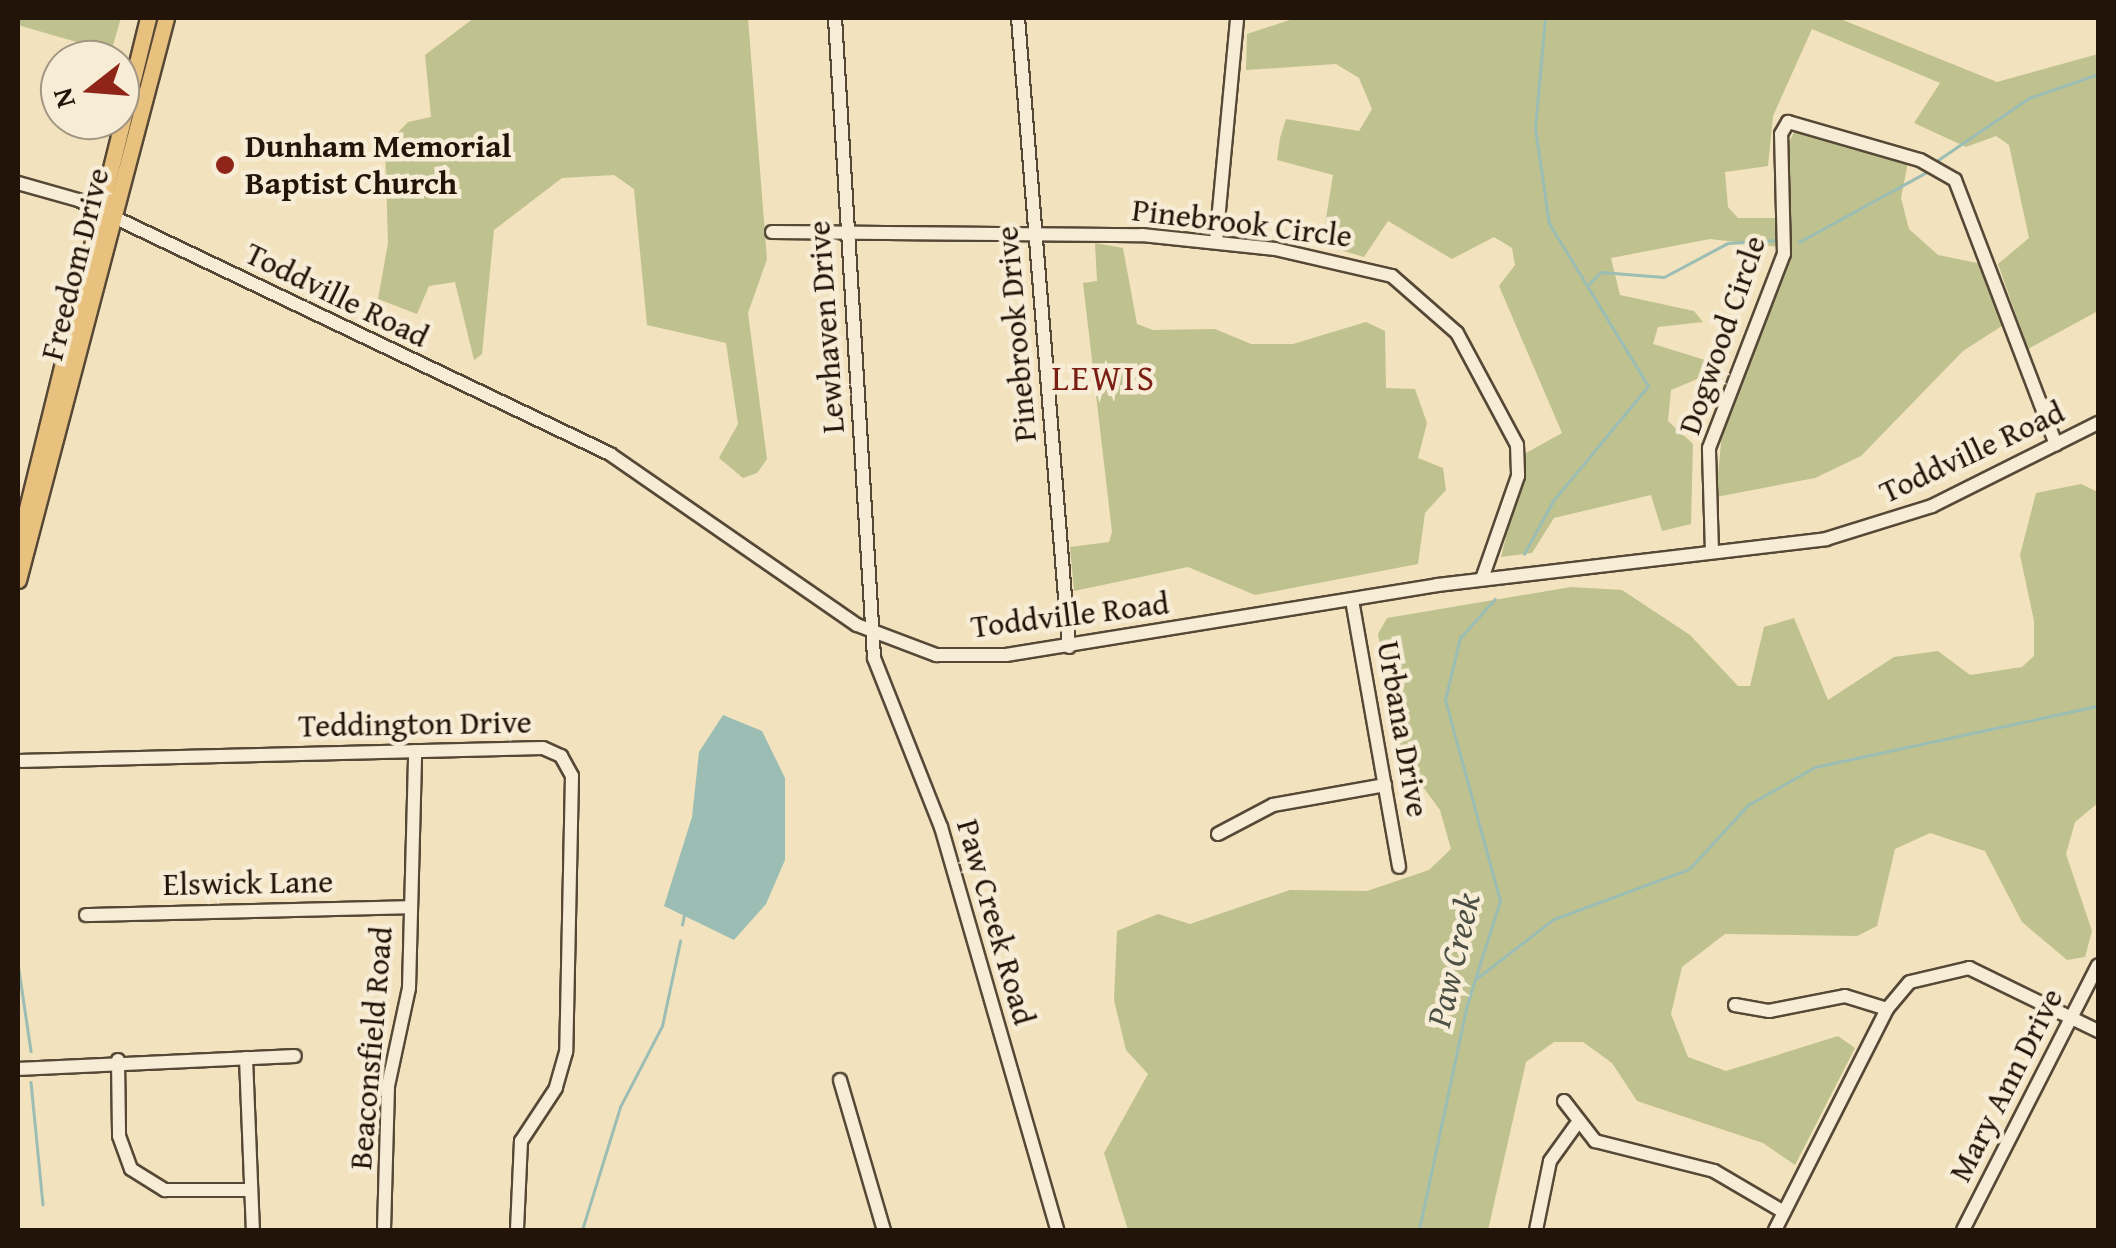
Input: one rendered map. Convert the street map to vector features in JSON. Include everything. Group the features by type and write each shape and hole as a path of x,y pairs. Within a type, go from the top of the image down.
{"main road":[{"name":"Freedom Drive","path":"18,545 148,18"},
{"name":"Freedom Drive","path":"18,580 166,18"}],"street":[{"name":"Lewhaven Drive","path":"835,18 871,633"},
{"name":"Pinebrook Drive","path":"1018,18 1069,646"},
{"path":"1216,242 1236,18"},
{"name":"Dogwood Circle","path":"1712,552 1709,448 1784,254 1780,134 1788,122 1920,160 1956,180 2056,444"},
{"name":"Toddville Road","path":"18,183 100,211 610,454 871,633 960,658 1069,646 1482,578 1867,530 2098,423"},
{"name":"Pinebrook Circle","path":"772,232 1036,231 1216,242 1392,276 1457,333 1520,456 1482,578"},
{"name":"Urbana Drive","path":"1352,600 1399,867"},
{"name":"Paw Creek Road","path":"871,633 941,828 1058,1230"},
{"name":"Teddington Drive","path":"18,761 548,749 572,776 566,1052 556,1088 522,1141 517,1230"},
{"name":"Beaconsfield Road","path":"384,1230 386,1113 408,1003 415,751"},
{"path":"1218,834 1272,805 1385,785"},
{"name":"Elswick Lane","path":"86,915 411,907"},
{"name":"Mary Ann Drive","path":"1963,1230 2098,965"},
{"path":"1775,1230 1887,1009 1910,982 1954,967 2098,1031"},
{"path":"1735,1005 1769,1011 1845,996 1887,1009"},
{"path":"18,1069 118,1060 295,1056"},
{"path":"246,1058 253,1230"},
{"path":"118,1060 118,1136 131,1169 166,1190 251,1190"},
{"path":"840,1080 884,1230"},
{"path":"1564,1101 1576,1125 1607,1146 1726,1176 1784,1212"},
{"path":"1536,1230 1550,1161 1576,1125"}],"green space":[{"path":"18,18 121,18 115,40 70,40 18,25"},
{"path":"474,18 748,18 767,259 748,313 767,459 757,473 743,478 719,458 738,424 726,343 647,325 634,189 614,175 562,178 494,230 482,354 474,360 455,282 429,286 417,314 378,299 388,243 385,146 408,122 431,117 425,55"},
{"path":"1296,18 1838,18 1997,82 2098,54 2098,311 2028,349 1998,264 2029,238 2009,145 1996,136 1966,147 1914,123 1940,83 1812,29 1773,116 1768,166 1725,172 1728,207 1738,218 1780,218 1779,247 1710,239 1611,258 1620,295 1694,311 1703,322 1658,327 1653,344 1715,363 1714,372 1671,390 1668,421 1693,444 1691,524 1662,531 1651,495 1554,518 1532,553 1501,557 1526,453 1562,433 1499,286 1515,265 1512,248 1494,237 1452,259 1388,221 1364,257 1333,248 1323,237 1333,175 1277,160 1280,138 1286,119 1359,131 1372,109 1359,78 1336,64 1246,70 1247,34"},
{"path":"1795,130 1908,162 1901,198 1909,229 1938,255 1982,264 2005,324 1963,351 1861,456 1815,478 1716,497 1722,432 1792,255 1787,146"},
{"path":"1095,243 1123,248 1137,324 1153,330 1215,329 1251,344 1293,344 1366,322 1385,331 1386,388 1415,389 1427,423 1418,458 1443,468 1446,490 1425,513 1418,564 1255,595 1188,567 1074,591 1070,547 1109,542 1112,532 1083,283 1097,281"},
{"path":"2081,484 2098,492 2098,803 2075,822 2066,854 2092,931 2085,957 2067,960 2022,922 1985,851 1930,833 1895,849 1877,926 1857,936 1725,934 1682,967 1671,1014 1688,1057 1726,1071 1838,1036 1855,1048 1795,1165 1763,1143 1637,1101 1612,1063 1583,1042 1554,1042 1526,1062 1488,1230 1128,1230 1104,1153 1148,1074 1126,1050 1114,1000 1117,931 1158,914 1190,924 1290,890 1367,891 1429,870 1451,849 1440,810 1398,753 1378,634 1387,618 1571,587 1622,590 1690,635 1738,686 1750,686 1764,627 1794,618 1828,700 1894,657 1938,651 1970,675 2022,667 2034,656 2034,621 2020,555 2036,493"}],"water":[{"path":"723,715 762,731 785,778 785,860 766,904 734,940 664,906 692,817 699,752"}],"waterway":[{"name":"Paw Creek","path":"1524,554 1553,501 1648,386 1549,224 1535,128 1545,18"},
{"path":"1938,160 2029,98 2098,74"},
{"path":"1799,242 1927,172"},
{"path":"1589,284 1601,272 1664,277 1728,243 1777,240"},
{"name":"Paw Creek","path":"1419,1230 1466,1008 1500,901 1445,700 1460,638 1495,599"},
{"path":"1477,978 1554,919 1689,869 1748,805 1815,767 2098,706"},
{"path":"682,925 684,915"},
{"path":"582,1230 620,1107 662,1026 680,941"},
{"path":"18,963 31,1051"},
{"path":"31,1082 43,1204"}],"place":[{"name":"Dunham Memorial Baptist Church","path":"225,165"}],"district":[{"name":"LEWIS","path":"1104,378"}]}
